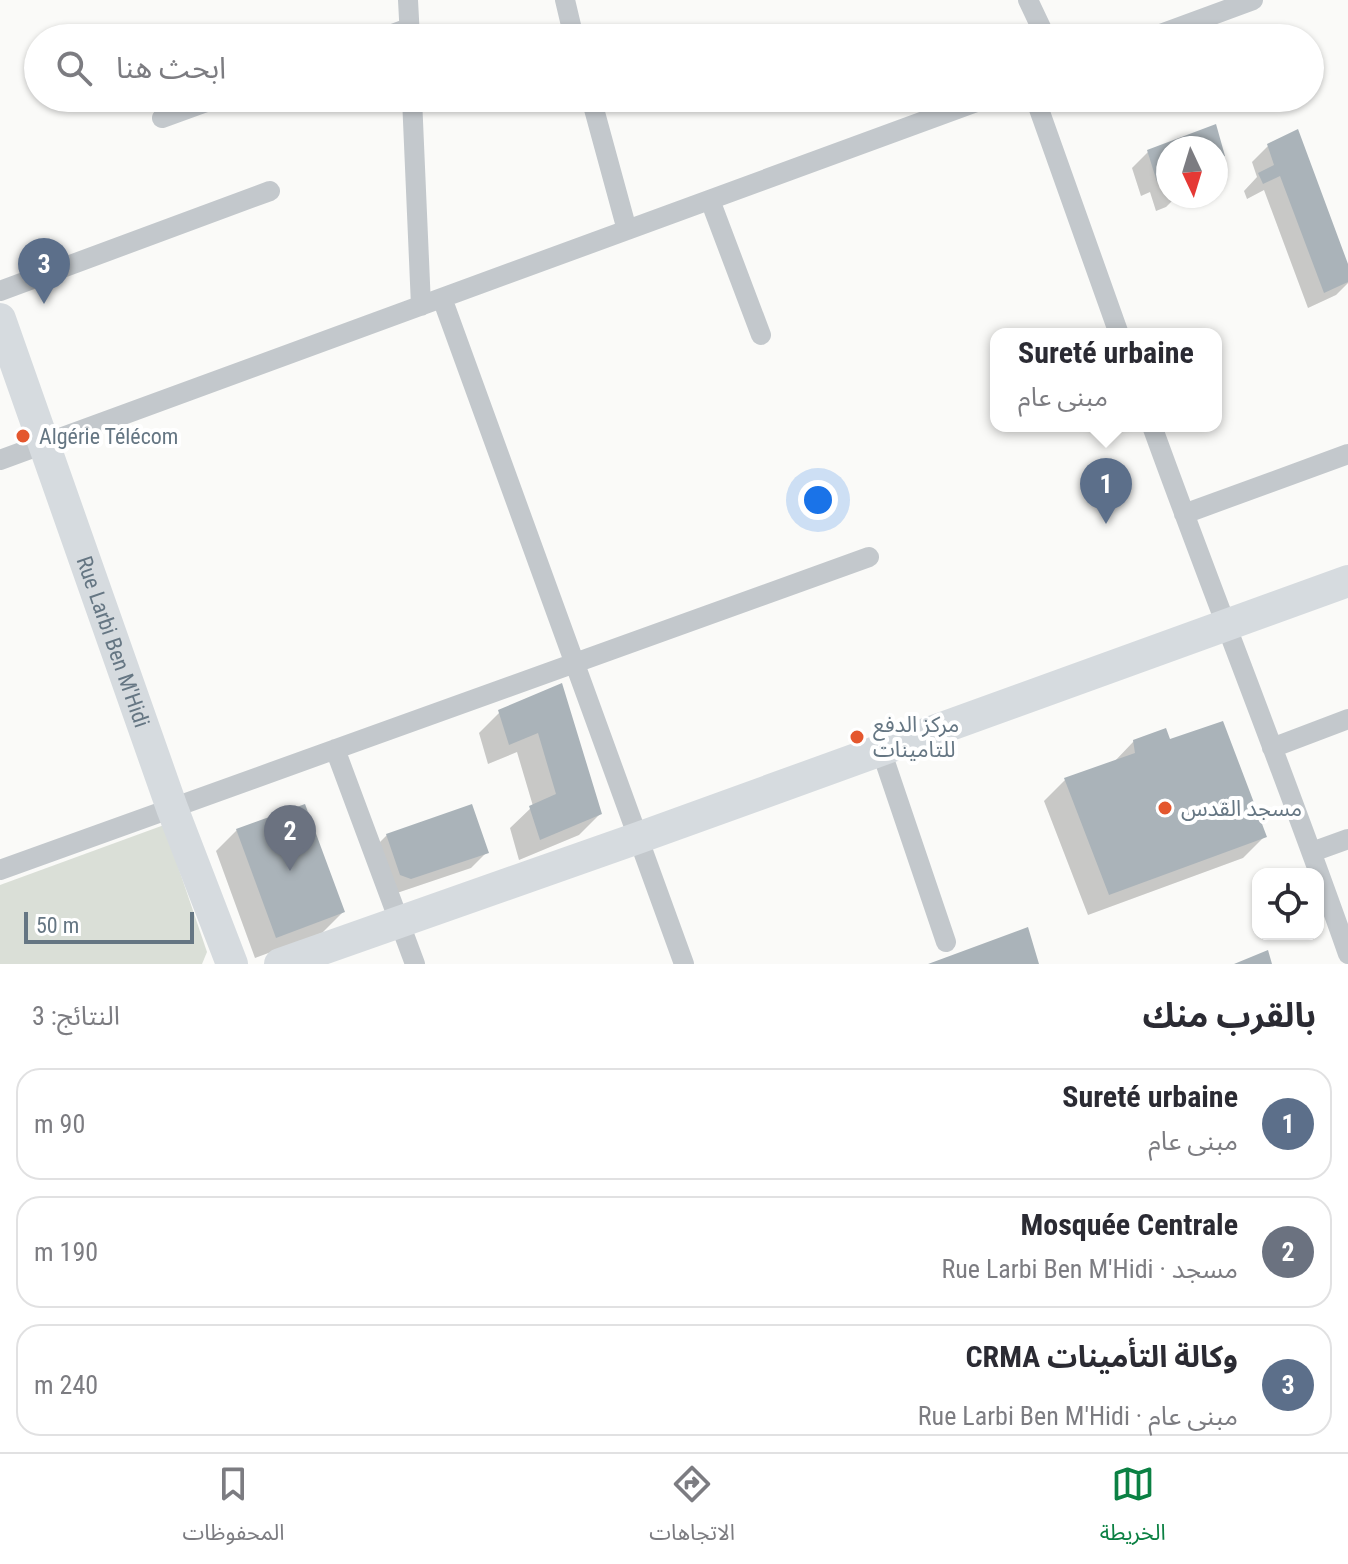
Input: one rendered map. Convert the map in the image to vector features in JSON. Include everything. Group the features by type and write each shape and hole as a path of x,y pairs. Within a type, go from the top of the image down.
{"main road":[{"name":"Rue Larbi Ben M'Hidi","path":"0,319 172,808 232,964"},
{"path":"280,964 1348,581"}],"street":[{"path":"408,0 409,24"},
{"path":"565,0 571,24"},
{"path":"1028,0 1039,24"},
{"path":"1188,24 1253,0"},
{"path":"162,118 178,112"},
{"path":"413,112 421,306"},
{"path":"595,112 627,230"},
{"path":"0,460 949,112"},
{"path":"1040,112 1117,328"},
{"path":"0,291 270,191"},
{"path":"710,200 761,335"},
{"path":"442,298 684,964"},
{"path":"1154,432 1348,954"},
{"path":"1184,514 1348,454"},
{"path":"0,870 869,557"},
{"path":"1272,748 1348,719"},
{"path":"335,749 415,964"},
{"path":"881,750 946,942"},
{"path":"1312,852 1348,839"}],"shaded area":[{"path":"164,825 207,952 202,964 0,964 0,885"}],"building":[{"path":"1216,124 1219,136 1184,136"},
{"path":"1298,129 1348,264 1348,282 1324,293 1280,176 1263,184 1258,173 1274,165 1267,144"},
{"path":"1156,147 1156,179 1147,150"},
{"path":"562,683 602,814 540,840 529,806 556,794 538,733 509,745 498,710"},
{"name":"مسجد القدس","path":"1223,721 1267,837 1109,895 1064,778 1135,753 1133,740 1166,728 1170,739"},
{"path":"305,804 345,912 276,938 236,829"},
{"path":"472,804 489,853 411,879 400,875 386,834"},
{"path":"1028,927 1039,964 928,964"},
{"path":"1268,950 1272,964 1234,964"}],"place":[{"name":"وكالة التأمينات CRMA","path":"44,304"},
{"name":"Algérie Télécom","path":"23,436"},
{"name":"Sureté urbaine","path":"1106,524"},
{"name":"مركز الدفع للتامينات","path":"857,737"},
{"name":"مسجد القدس","path":"1165,808"},
{"name":"Mosquée Centrale","path":"290,871"}]}
